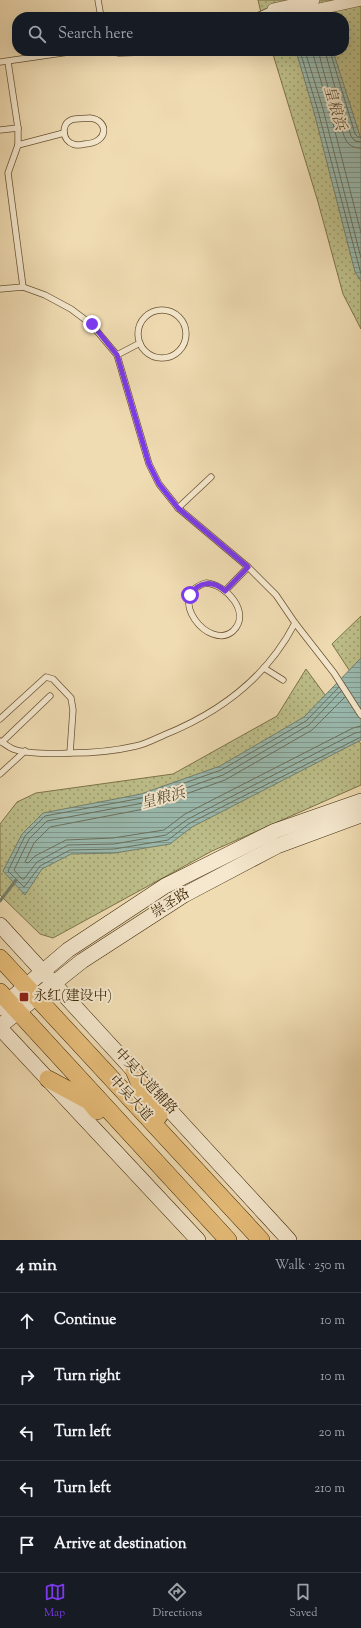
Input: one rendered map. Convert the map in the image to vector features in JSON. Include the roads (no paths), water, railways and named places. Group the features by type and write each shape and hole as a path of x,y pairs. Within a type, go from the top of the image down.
{"main road":[{"name":"崇圣路","path":"31,991 41,972 68,950 165,886 275,831 361,801"},
{"name":"崇圣路","path":"0,1027 6,1003 31,991 52,984 82,961 184,895 277,846 361,816"},
{"name":"中吴大道辅路","path":"0,926 289,1240"},
{"name":"中吴大道","path":"0,958 261,1240"},
{"name":"中吴大道","path":"6,1003 152,1156 228,1240"},
{"path":"0,1027 198,1240"},
{"path":"134,1070 148,1104 163,1120 175,1148"},
{"path":"48,1079 89,1101 126,1143 152,1156"}],"street":[{"path":"272,9 314,0"},
{"path":"305,12 361,0"}],"lane":[{"path":"98,0 101,12"},
{"path":"266,12 272,9"},
{"path":"0,62 45,56"},
{"path":"8,62 18,128 18,145 8,174 23,287"},
{"path":"90,118 98,120 103,126 104,130 103,135 98,142 93,144 75,145 67,141 64,133 66,125 72,120 90,118"},
{"path":"0,130 18,128"},
{"path":"18,145 64,133"},
{"path":"0,289 23,287 45,295 71,309 92,324 117,355 149,464 159,484 178,508 248,567 276,595 295,623 334,673 361,715"},
{"path":"162,309 170,310 182,319 186,326 187,334 185,342 178,352 167,358 159,358 151,355 140,343 138,336 142,320 154,311 162,309"},
{"path":"117,355 140,343"},
{"path":"178,508 211,477"},
{"path":"225,591 248,567"},
{"path":"206,583 220,586 225,591 239,608 239,621 232,632 219,636 213,635 207,632 192,615 188,601 194,589 206,583"},
{"path":"50,696 1,741 13,749 53,754 95,753 137,746 187,726 220,707 248,684 264,668 288,636 295,623"},
{"path":"264,668 283,680"},
{"path":"0,719 46,677 53,679 71,698 73,710 70,754"},
{"path":"0,774 25,751"}],"water":[{"path":"297,56 335,56 361,139 361,281 355,272 314,112"},
{"path":"361,658 361,740 192,827 170,844 115,853 71,854 42,869 25,895 3,871 22,834 43,813 141,794 220,766 304,717"}],"waterway":[{"name":"皇粮浜","path":"0,901 16,880"}],"place":[{"name":"永红(建设中)","path":"24,997"}]}
